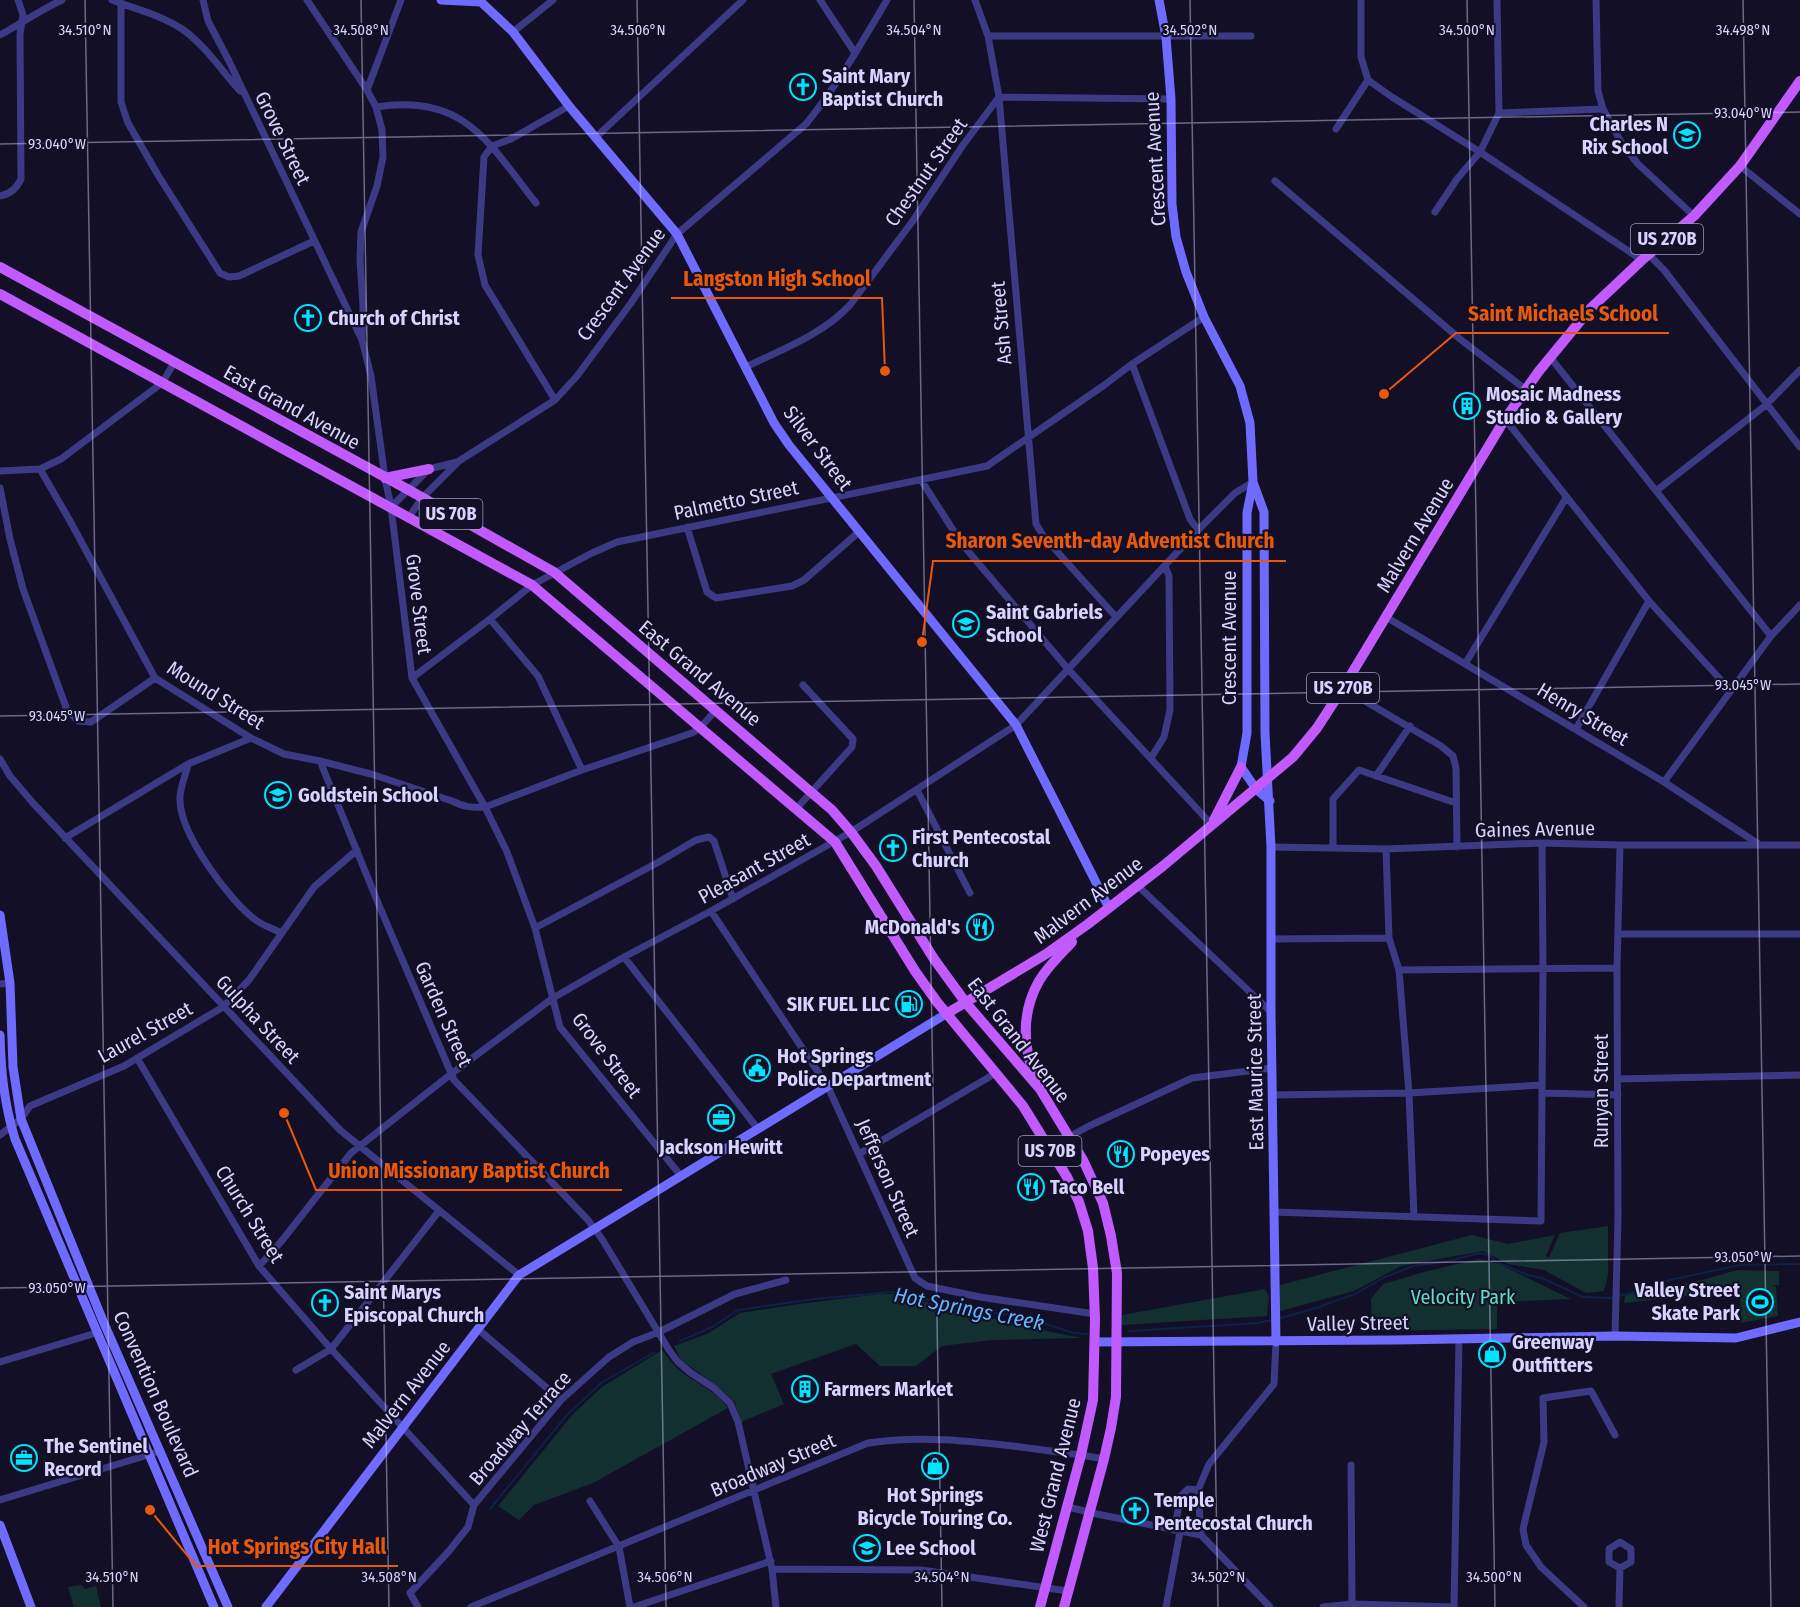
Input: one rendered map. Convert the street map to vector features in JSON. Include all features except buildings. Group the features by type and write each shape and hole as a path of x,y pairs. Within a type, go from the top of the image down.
{"main road":[{"name":"Malvern Avenue","path":"946,1014 1046,954 1088,924 1138,886 1293,757 1317,728 1343,688 1505,419 1526,389 1591,308 1694,216 1740,166 1800,81"},
{"name":"East Grand Avenue","path":"0,267 407,489 554,572 831,810 851,832 876,866 934,959 966,1003 1040,1089 1083,1160 1103,1203 1112,1236 1117,1273 1117,1342"},
{"name":"East Grand Avenue","path":"0,294 532,585 835,842 915,971 946,1014 1023,1106 1067,1177 1088,1231 1093,1268 1095,1314"},
{"path":"385,478 429,469"},
{"path":"1212,825 1241,767"},
{"name":"US 270B","path":"1040,1089 1026,1050 1025,1018 1039,981 1088,924"},
{"name":"West Grand Avenue","path":"1040,1607 1068,1506 1093,1400 1095,1314"},
{"name":"West Grand Avenue","path":"1064,1607 1111,1428 1116,1397 1117,1342"}],"street":[{"path":"0,196 16,189 21,179 20,34 23,15 18,0"},
{"path":"0,35 22,24 44,8 62,0"},
{"path":"112,0 152,13 182,29 207,52 245,98"},
{"name":"Grove Street","path":"203,0 208,21 362,340 371,376 391,507 412,678 485,807 507,852 536,928 560,1028 681,1176"},
{"path":"307,0 367,90 376,107 382,130 383,157 377,186 361,232 362,340"},
{"path":"367,90 401,0"},
{"name":"Silver Street","path":"441,0 481,2 513,32 569,106 677,234 774,423 1016,725 1109,908"},
{"path":"513,32 544,4 553,0"},
{"path":"595,138 743,0"},
{"path":"820,0 855,53"},
{"name":"Crescent Avenue","path":"409,517 422,498 459,461 555,400 577,376 631,303 677,234 806,124 855,53 887,0"},
{"name":"Ash Street","path":"975,0 988,36 999,98 1036,524 1044,537 1116,617"},
{"name":"Crescent Avenue","path":"1159,0 1166,37 1171,99 1173,204 1176,237 1186,272 1204,317 1240,386 1250,423 1252,482 1246,513 1247,733 1241,767"},
{"path":"1361,0 1361,57 1368,80 1664,270 1800,447"},
{"path":"1435,212 1457,179 1480,152 1499,113 1497,0"},
{"path":"1596,0 1598,91 1603,109 1621,142 1638,164 1694,216"},
{"path":"121,3 121,102 128,123 220,273 229,277 239,276 314,241"},
{"path":"988,36 1251,36"},
{"path":"1336,129 1368,80"},
{"path":"999,98 1171,99"},
{"name":"Chestnut Street","path":"746,367 826,327 839,316 912,222 963,145 999,98"},
{"path":"376,107 398,103 423,105 446,111 465,122 492,146 536,202"},
{"path":"555,400 485,285 478,255 484,157 492,146 511,139 569,106"},
{"path":"1499,113 1603,109"},
{"path":"1740,166 1800,214"},
{"path":"1275,181 1460,339 1526,389"},
{"name":"Palmetto Street","path":"412,678 532,585 617,542 987,466 1132,364 1204,317"},
{"path":"1551,357 1771,636"},
{"path":"0,471 40,469 61,459 162,383 174,363"},
{"path":"1132,364 1190,519 1198,530"},
{"path":"1656,491 1766,405 1800,370"},
{"path":"1505,419 1649,601 1730,690"},
{"name":"Crescent Avenue","path":"391,507 429,469 459,461"},
{"name":"Mound Street","path":"40,469 154,678 251,738 284,754 371,774 463,806 485,807"},
{"path":"921,480 962,544 1068,669 1212,825"},
{"name":"Crescent Avenue","path":"1252,482 1264,512 1265,733 1268,779"},
{"name":"Pleasant Street","path":"260,1266 351,1153 553,998 835,842 1016,725 1198,530 1235,493 1252,482"},
{"path":"0,488 23,589 67,710 78,721 90,722 154,678"},
{"path":"1466,664 1566,498"},
{"path":"687,527 707,592 716,598 792,586 804,580 860,531"},
{"path":"1151,758 1164,737 1170,710 1169,576 1165,566"},
{"path":"1576,729 1649,601"},
{"path":"1664,782 1771,636 1800,605"},
{"path":"1247,618 1265,617"},
{"name":"Henry Street","path":"1386,617 1664,782 1761,845"},
{"path":"490,619 538,676 582,770"},
{"path":"797,808 852,747 853,739 804,685"},
{"path":"1343,688 1410,726 1453,756 1456,768 1457,847"},
{"path":"485,807 582,770 692,733 700,728 716,710"},
{"path":"1376,776 1410,726"},
{"path":"1247,733 1265,733"},
{"path":"65,838 188,764 251,738"},
{"name":"Gulpha Street","path":"0,759 10,776 65,838 340,1130 519,1275"},
{"name":"Garden Street","path":"320,761 454,1080 595,1229 678,1362 714,1388 730,1403 738,1422 772,1565 776,1607"},
{"path":"188,764 180,800 186,827 198,851 236,902 257,921 282,933"},
{"path":"1241,767 1256,789 1270,801"},
{"path":"1333,848 1333,799 1359,770 1456,803"},
{"name":"East Maurice Street","path":"1268,779 1271,847 1276,1342"},
{"path":"917,790 970,893"},
{"path":"536,928 696,840 709,837 714,842 733,899"},
{"path":"1274,1212 1541,1221 1542,843"},
{"name":"Gaines Avenue","path":"1271,847 1386,849 1542,843 1800,845"},
{"name":"Runyan Street","path":"1615,1336 1620,845"},
{"path":"1386,849 1389,938 1399,970 1409,1093 1414,1217"},
{"name":"Laurel Street","path":"0,1135 21,1119 30,1106 137,1059 224,1007 249,980 314,887 357,850"},
{"path":"1138,886 1271,1012"},
{"name":"Jefferson Street","path":"711,911 828,1087 915,1278 927,1286 949,1291 1095,1314"},
{"name":"Convention Boulevard","path":"0,915 5,939 5,984 13,1067 21,1119 104,1321 228,1607"},
{"path":"1619,934 1800,934"},
{"path":"1272,939 1389,938"},
{"path":"624,957 758,1129"},
{"path":"1399,970 1617,968"},
{"name":"Malvern Avenue","path":"266,1607 519,1275 946,1014"},
{"name":"Convention Boulevard","path":"0,1035 2,1083 11,1127 96,1333 214,1607"},
{"name":"Church Street","path":"137,1059 260,1266 331,1349 474,1505"},
{"path":"1049,1148 1192,1078 1272,1068"},
{"path":"859,1154 996,1073"},
{"path":"1618,1079 1800,1076"},
{"path":"1273,1095 1542,1089 1618,1095"},
{"path":"296,1370 331,1349 439,1211"},
{"name":"Broadway Terrace","path":"418,1607 410,1593 468,1527 474,1505 561,1400 609,1357 633,1342 659,1332 735,1294 786,1280"},
{"name":"Valley Street","path":"1095,1342 1276,1342 1615,1336 1736,1338 1800,1323"},
{"path":"478,1330 561,1400"},
{"path":"0,1362 96,1333"},
{"path":"1323,1607 1352,1604 1454,1607 1459,1339"},
{"path":"1201,1535 1198,1490 1209,1464 1274,1384 1276,1342"},
{"path":"1584,1607 1541,1567 1526,1545 1523,1529 1544,1443 1543,1398 1590,1391 1615,1435"},
{"name":"Broadway Street","path":"471,1607 868,1443 922,1439 969,1441 1104,1459"},
{"path":"0,1500 161,1451"},
{"path":"1351,1465 1352,1604"},
{"path":"1166,1607 1181,1496 1188,1489 1198,1490"},
{"path":"590,1501 619,1547 632,1607 772,1565 921,1570 1068,1591"},
{"path":"1068,1506 1089,1513 1201,1535 1270,1607"},
{"path":"0,1525 31,1607"},
{"path":"1620,1568 1620,1607"}],"green space":[{"path":"1608,1226 1608,1275 1604,1291 1586,1293 1544,1270 1508,1264 1483,1251 1401,1266 1354,1291 1280,1311 1280,1285 1472,1235 1508,1244 1555,1235 1546,1256 1549,1258 1560,1233"},
{"name":"Velocity Park","path":"1479,1259 1499,1264 1571,1299 1497,1302 1497,1329 1372,1331 1371,1299 1383,1284"},
{"path":"1737,1270 1779,1271 1779,1285 1772,1286 1776,1287 1778,1316 1741,1323 1740,1290 1624,1303 1625,1295 1702,1280"},
{"path":"1265,1289 1269,1297 1267,1316 1122,1325 1122,1315"},
{"path":"893,1294 1082,1338 992,1340 942,1346 916,1366 880,1366 856,1344 771,1374 784,1404 741,1422 734,1401 681,1360 674,1346 709,1333 740,1313"},
{"path":"662,1350 678,1369 711,1391 728,1408 593,1483 534,1505 519,1520 498,1506 573,1414 602,1387"},
{"path":"81,1585 85,1589 96,1586 101,1607 74,1607 68,1587"}],"waterway":[{"name":"Hot Springs Creek","path":"1278,1319 1355,1294 1383,1278 1413,1266 1444,1262 1480,1253 1489,1255 1496,1262 1542,1278 1583,1297 1609,1298 1670,1280 1740,1265 1800,1264"},
{"name":"Hot Springs Creek","path":"680,1341 712,1327 738,1310 815,1299 891,1292 1031,1319 1073,1333 1087,1334"},
{"name":"Hot Springs Creek","path":"1129,1331 1258,1323 1272,1320"},
{"name":"Hot Springs Creek","path":"490,1509 566,1416 601,1383 655,1352"}],"place":[{"name":"Saint Mary Baptist Church","path":"803,87"},
{"name":"Charles N Rix School","path":"1687,135"},
{"name":"Church of Christ","path":"308,318"},
{"name":"Langston High School","path":"885,371"},
{"name":"Saint Michaels School","path":"1384,394"},
{"name":"Mosaic Madness Studio & Gallery","path":"1467,406"},
{"name":"Saint Gabriels School","path":"966,624"},
{"name":"Sharon Seventh-day Adventist Church","path":"922,642"},
{"name":"Goldstein School","path":"278,795"},
{"name":"First Pentecostal Church","path":"893,848"},
{"name":"McDonald's","path":"980,927"},
{"name":"SIK FUEL LLC","path":"909,1004"},
{"name":"Hot Springs Police Department","path":"757,1068"},
{"name":"Union Missionary Baptist Church","path":"284,1113"},
{"name":"Jackson Hewitt","path":"721,1118"},
{"name":"Popeyes","path":"1121,1154"},
{"name":"Taco Bell","path":"1031,1187"},
{"name":"Valley Street Skate Park","path":"1760,1302"},
{"name":"Saint Marys Episcopal Church","path":"325,1303"},
{"name":"Greenway Outfitters","path":"1492,1354"},
{"name":"Farmers Market","path":"805,1389"},
{"name":"The Sentinel Record","path":"24,1458"},
{"name":"Hot Springs Bicycle Touring Co.","path":"935,1466"},
{"name":"Hot Springs City Hall","path":"150,1510"},
{"name":"Temple Pentecostal Church","path":"1135,1511"},
{"name":"Lee School","path":"867,1548"}]}
